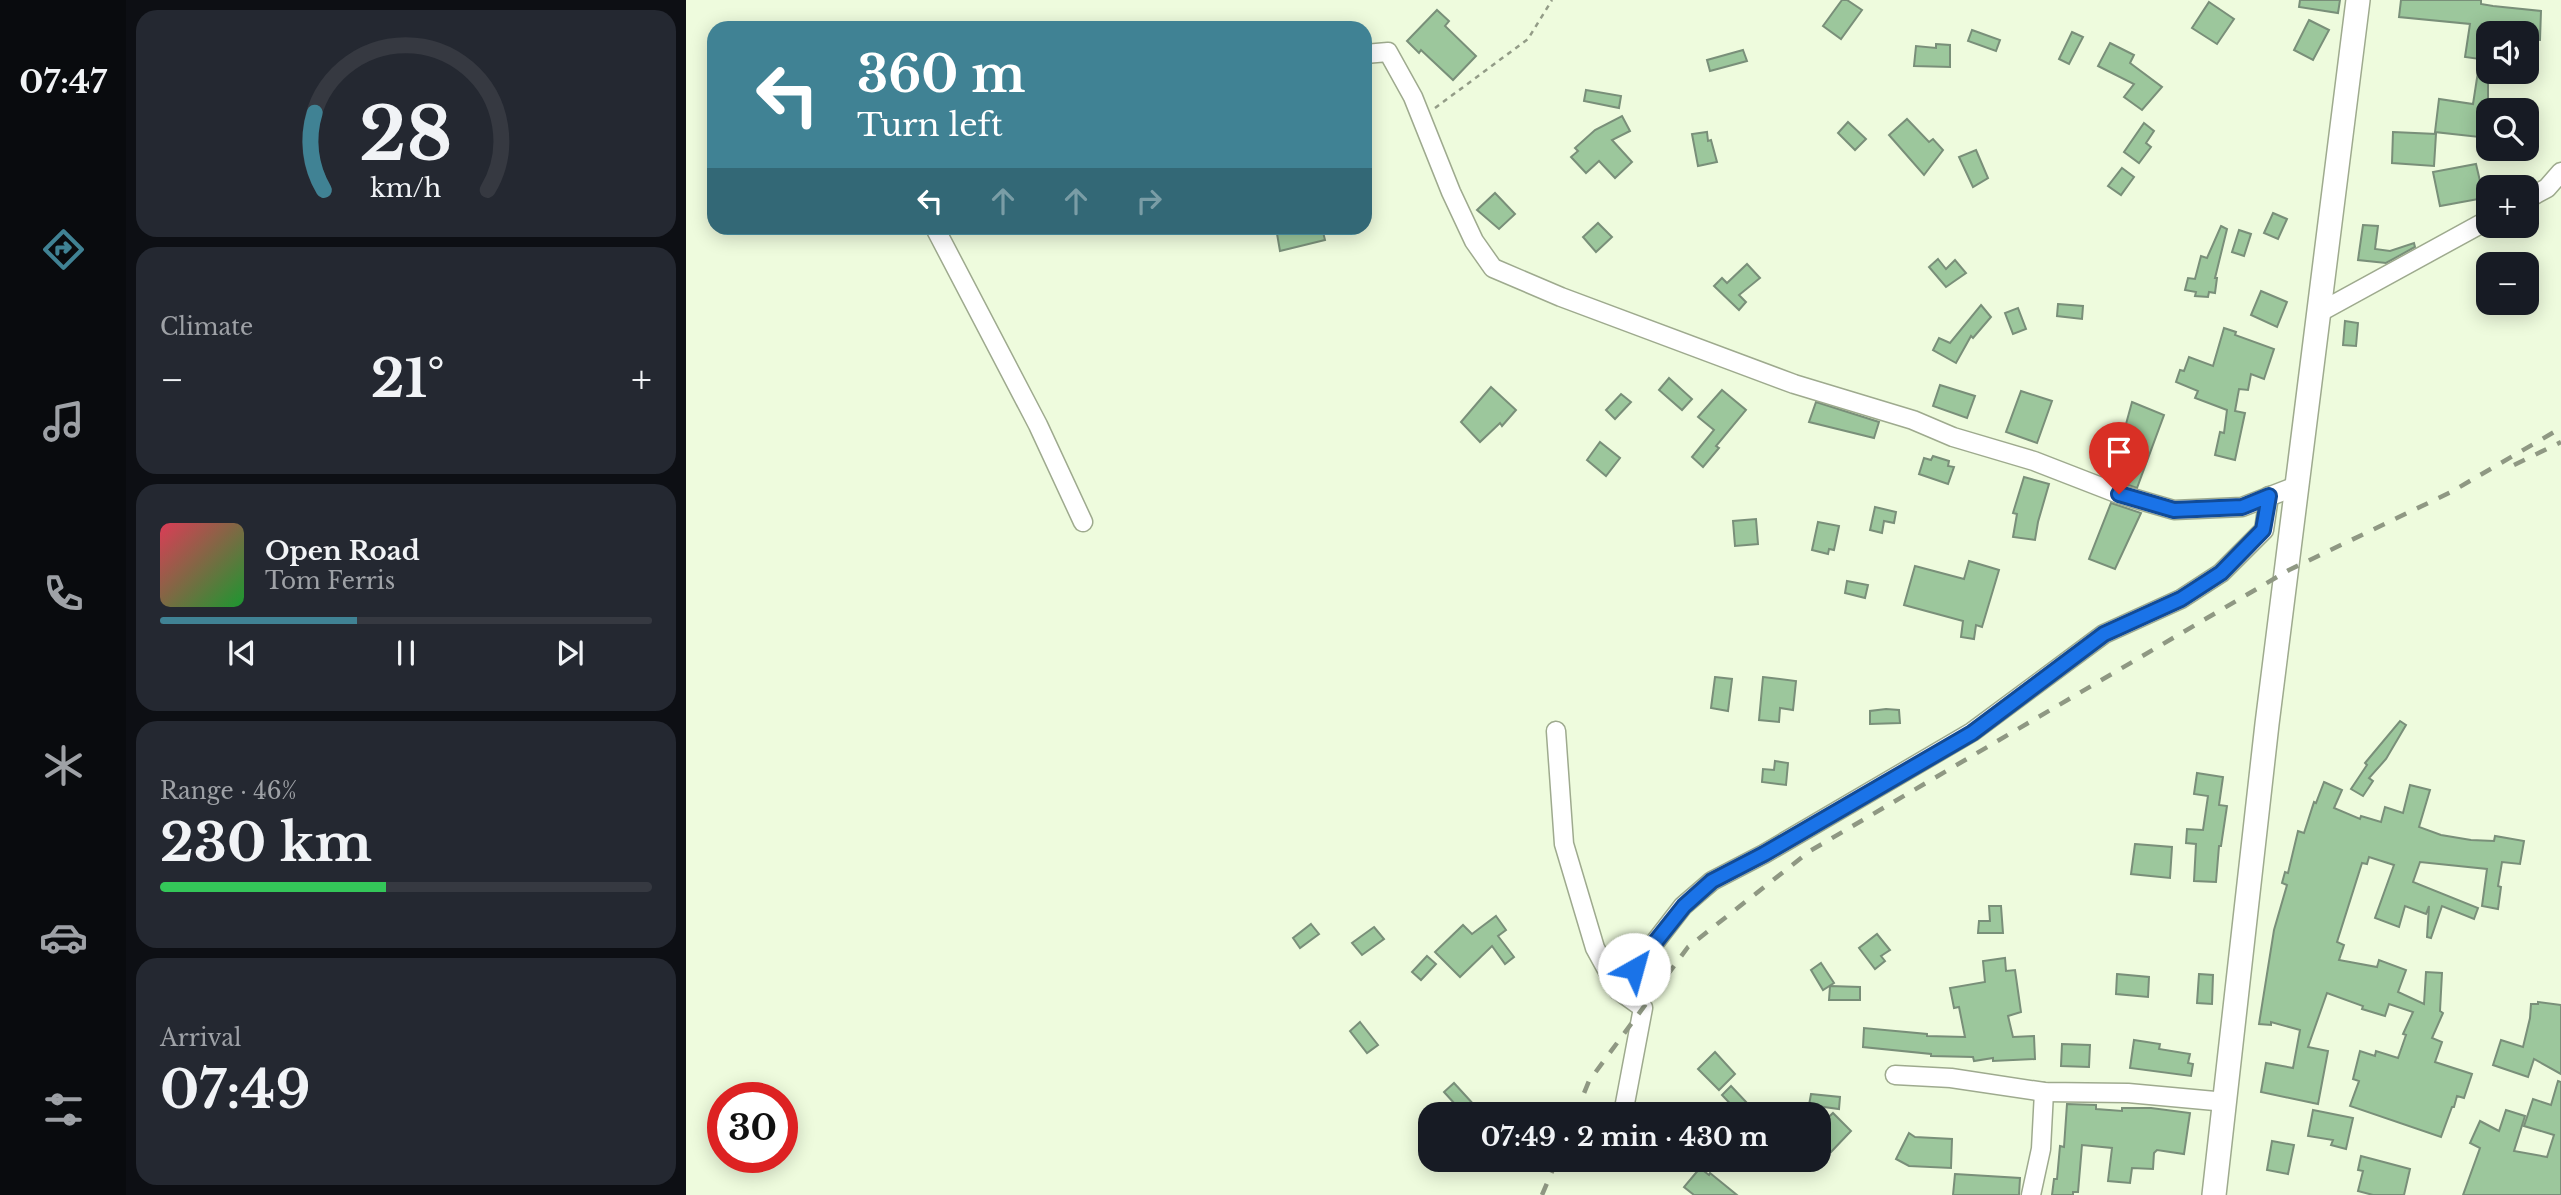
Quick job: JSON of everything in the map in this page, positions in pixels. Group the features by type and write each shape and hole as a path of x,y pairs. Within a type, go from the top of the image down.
{"street":[{"path":"2214,1195 2267,724 2358,0"},
{"path":"1372,53 1388,52 1413,97 1474,241 1493,268 1561,297 1794,384 1913,420 1954,437 2035,461 2119,494 2174,510 2242,507 2299,485"},
{"path":"2539,192 2547,188 2561,172"},
{"path":"2320,312 2476,227"},
{"path":"939,235 1038,425 1083,522"},
{"path":"1618,990 1684,906 1712,881 1764,854 1972,733 2104,634 2181,599 2221,573 2263,530 2269,496"},
{"path":"1556,730 1564,844 1595,948 1618,990 1643,1008 1625,1102"},
{"path":"1895,1075 1951,1078 2043,1092 2128,1093 2225,1102"},
{"path":"2031,1195 2041,1149 2043,1092"}],"path":[{"path":"1421,118 1528,39 1552,0"}],"building":[{"path":"1842,0 1847,0 1862,10 1841,39 1823,26"},
{"path":"2300,0 2340,0 2338,13 2299,7"},
{"path":"2401,0 2481,0 2481,4 2541,11 2540,40 2539,21 2476,21 2476,58 2465,57 2470,24 2399,17"},
{"path":"2209,2 2234,19 2217,44 2192,28"},
{"path":"1437,10 1449,21 1445,26 1476,56 1453,80 1421,50 1419,53 1407,41"},
{"path":"2309,20 2329,30 2313,60 2294,50"},
{"path":"1972,30 2000,40 1996,51 1968,41"},
{"path":"2072,32 2083,37 2069,64 2059,59"},
{"path":"2110,43 2134,55 2130,63 2162,87 2142,110 2124,97 2134,84 2098,66"},
{"path":"1936,44 1950,45 1950,67 1914,66 1916,46 1936,48"},
{"path":"1743,50 1747,61 1710,71 1707,60"},
{"path":"2476,84 2488,84 2488,98 2476,98 2476,137 2435,132 2439,99 2473,104"},
{"path":"1586,90 1621,96 1619,108 1584,101"},
{"path":"1622,116 1630,131 1612,140 1632,162 1615,178 1599,161 1586,173 1571,157 1578,151 1575,148 1595,130"},
{"path":"1907,119 1929,142 1933,139 1943,150 1924,175 1889,135"},
{"path":"1848,122 1866,139 1855,150 1838,133"},
{"path":"2144,123 2154,131 2146,143 2151,147 2139,163 2124,152"},
{"path":"1707,132 1717,162 1698,166 1692,134"},
{"path":"2393,132 2436,134 2434,166 2392,163"},
{"path":"1976,150 1988,178 1973,187 1959,157"},
{"path":"2476,164 2479,175 2476,175 2476,199 2440,206 2433,172"},
{"path":"2122,168 2134,177 2121,195 2108,186"},
{"path":"1495,193 1515,214 1499,229 1477,210"},
{"path":"2273,213 2287,219 2278,239 2264,233"},
{"path":"1598,223 1612,237 1596,252 1583,237"},
{"path":"2363,225 2378,226 2375,249 2390,251 2414,243 2415,247 2386,263 2358,260"},
{"path":"2221,226 2227,229 2215,278 2215,293 2209,292 2208,297 2195,296 2196,292 2185,290 2188,278 2195,279 2201,256 2207,258"},
{"path":"2239,230 2251,234 2244,256 2232,252"},
{"path":"1277,235 1324,235 1325,240 1280,251"},
{"path":"1938,259 1946,269 1955,260 1966,273 1946,287 1929,267"},
{"path":"1747,264 1760,278 1739,295 1746,302 1739,310 1714,286 1722,278 1727,283"},
{"path":"2261,291 2287,302 2277,327 2251,315"},
{"path":"2058,304 2083,306 2082,319 2057,316"},
{"path":"1981,305 1991,317 1973,338 1971,336 1956,363 1933,350 1939,338 1950,343"},
{"path":"2018,308 2026,329 2013,334 2005,313"},
{"path":"2345,321 2358,323 2356,346 2343,345"},
{"path":"2224,328 2236,332 2235,335 2274,349 2264,379 2251,374 2248,390 2239,389 2235,411 2245,413 2235,460 2215,455 2220,432 2224,433 2227,410 2195,398 2198,391 2176,382 2189,357 2213,366"},
{"path":"1669,378 1692,399 1682,410 1659,390"},
{"path":"1940,385 1975,396 1967,418 1933,406"},
{"path":"1491,387 1516,410 1502,426 1500,423 1480,442 1461,422"},
{"path":"1722,390 1746,410 1716,446 1719,448 1703,467 1692,457 1714,430 1698,417"},
{"path":"2021,391 2052,401 2037,443 2006,432"},
{"path":"1621,394 1631,402 1615,419 1606,410"},
{"path":"1816,402 1879,422 1874,438 1809,422"},
{"path":"2132,402 2164,415 2137,488 2111,479"},
{"path":"1600,442 1620,458 1606,476 1587,460"},
{"path":"1933,456 1949,461 1948,466 1954,467 1948,484 1919,474 1924,458 1931,460"},
{"path":"2024,477 2049,484 2035,540 2013,537 2017,514 2013,513"},
{"path":"2111,503 2141,513 2115,569 2089,559"},
{"path":"1875,507 1896,512 1894,523 1884,521 1882,533 1870,530"},
{"path":"1756,519 1758,544 1735,546 1733,521"},
{"path":"1818,522 1839,526 1834,550 1829,549 1828,554 1812,550"},
{"path":"1969,561 1999,570 1982,627 1976,625 1974,639 1961,637 1963,621 1904,605 1915,566 1964,579"},
{"path":"1847,581 1868,585 1865,598 1845,593"},
{"path":"1715,677 1732,679 1728,711 1711,708"},
{"path":"1763,677 1796,681 1793,710 1780,708 1779,722 1759,720"},
{"path":"1899,710 1900,723 1870,724 1870,711"},
{"path":"2400,721 2406,725 2386,759 2369,778 2373,781 2363,796 2351,789 2367,765 2365,763"},
{"path":"1775,761 1788,763 1786,785 1762,782 1763,769 1774,770"},
{"path":"2197,773 2223,777 2219,805 2227,806 2219,846 2216,882 2194,881 2196,844 2186,843 2187,829 2203,830 2208,796 2194,794"},
{"path":"2324,782 2342,790 2334,808 2360,819 2361,816 2381,822 2385,807 2403,813 2410,785 2430,790 2419,827 2441,835 2471,840 2494,841 2495,836 2524,841 2520,864 2502,862 2498,909 2482,906 2487,869 2420,862 2413,882 2478,908 2474,919 2442,906 2431,938 2427,937 2429,906 2426,914 2405,906 2399,927 2375,918 2394,865 2369,857 2367,864 2362,863 2337,942 2344,945 2339,960 2377,967 2379,960 2406,970 2398,992 2424,1004 2426,972 2442,973 2440,1011 2443,1013 2432,1038 2442,1042 2435,1062 2472,1074 2464,1098 2457,1096 2441,1137 2350,1106 2359,1081 2353,1079 2360,1051 2375,1056 2376,1051 2398,1058 2406,1035 2403,1034 2413,1012 2389,1004 2385,1016 2327,993 2308,1047 2328,1051 2318,1104 2261,1092 2266,1063 2293,1068 2300,1030 2271,1022 2271,1025 2259,1024 2274,930 2287,885 2282,883 2285,872 2288,873 2298,831 2304,833"},
{"path":"2135,844 2172,847 2170,878 2131,874"},
{"path":"1989,906 2001,906 2003,933 1978,933 1979,921 1990,921"},
{"path":"1496,916 1506,930 1498,936 1514,957 1505,964 1492,946 1460,977 1435,952 1463,925 1472,934"},
{"path":"1311,924 1319,934 1300,948 1293,938"},
{"path":"1374,927 1384,939 1362,955 1352,943"},
{"path":"1877,934 1890,950 1881,956 1885,961 1875,969 1859,948"},
{"path":"1427,956 1436,964 1421,980 1412,972"},
{"path":"2005,958 2006,971 2015,970 2021,1012 2008,1016 2013,1037 2034,1036 2035,1059 1993,1061 1993,1058 1974,1061 1973,1057 1931,1056 1863,1047 1864,1028 1927,1036 1965,1037 1959,1007 1954,1008 1950,988 1985,982 1983,961"},
{"path":"1821,963 1834,983 1823,990 1811,970"},
{"path":"2117,974 2149,977 2148,997 2116,994"},
{"path":"2199,974 2213,975 2212,1004 2197,1003"},
{"path":"1830,986 1860,987 1860,1000 1829,1000"},
{"path":"2538,1002 2561,1005 2561,1074 2534,1059 2528,1077 2493,1065 2501,1040 2523,1047 2531,1004"},
{"path":"1360,1022 1378,1045 1367,1053 1350,1031"},
{"path":"2134,1040 2160,1044 2159,1049 2190,1054 2188,1063 2193,1064 2191,1076 2130,1068"},
{"path":"2062,1044 2090,1045 2089,1067 2061,1066"},
{"path":"1715,1052 1735,1074 1719,1090 1698,1069"},
{"path":"2558,1081 2561,1082 2561,1195 2463,1195 2480,1148 2470,1143 2480,1121 2499,1131 2506,1110 2525,1116 2514,1151 2547,1157 2554,1135 2524,1126 2533,1099 2551,1105"},
{"path":"1454,1083 1471,1102 1453,1102 1444,1092"},
{"path":"1731,1086 1746,1102 1729,1102 1722,1095"},
{"path":"1811,1094 1840,1097 1839,1109 1831,1108 1831,1102 1810,1102"},
{"path":"2067,1104 2096,1105 2096,1109 2122,1111 2122,1108 2151,1108 2190,1113 2184,1154 2157,1150 2154,1153 2153,1169 2132,1168 2130,1183 2108,1181 2112,1148 2082,1145 2078,1192 2073,1192 2073,1195 2052,1195 2054,1179 2057,1179 2060,1146 2064,1147"},
{"path":"2313,1110 2353,1118 2346,1149 2331,1145 2333,1140 2308,1136"},
{"path":"1833,1113 1851,1131 1831,1152"},
{"path":"1909,1133 1915,1137 1952,1139 1951,1168 1909,1166 1896,1159"},
{"path":"2272,1141 2294,1145 2288,1174 2267,1170"},
{"path":"2361,1156 2410,1169 2404,1195 2373,1195 2358,1191 2363,1171 2358,1170"},
{"path":"1697,1172 1705,1172 1737,1195 1694,1195 1684,1187"},
{"path":"1955,1174 2020,1178 2019,1195 1953,1195"}],"railway":[{"path":"1580,1102 1589,1081 1688,947 1810,851 2289,570 2451,492 2561,428"},
{"path":"2514,465 2561,442"},
{"path":"1542,1195 1552,1172"}],"route":[{"path":"1634,969 1684,906 1712,881 1764,854 1972,733 2012,700 2104,634 2181,599 2221,573 2263,530 2269,496 2242,507 2174,510 2119,494"}]}
